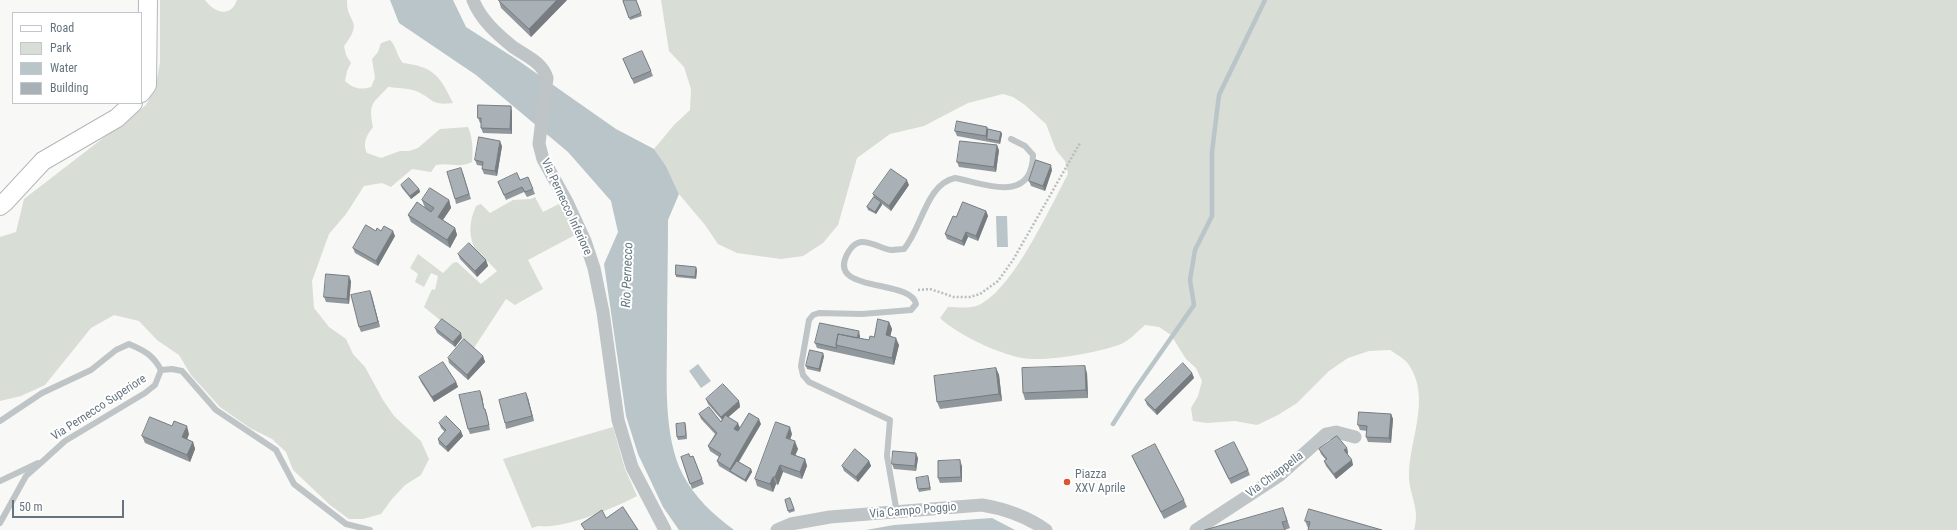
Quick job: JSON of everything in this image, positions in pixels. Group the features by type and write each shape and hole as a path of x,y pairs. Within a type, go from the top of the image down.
{"main road":[{"path":"142,91 146,85 148,0"},
{"path":"0,206 43,161 117,118 132,104"}],"street":[{"name":"Via Pernecco Inferiore","path":"473,0 477,10 490,26 513,47 540,65 545,71 547,78 539,144 543,159 567,202 585,241 594,268 603,312 618,420 632,467 665,530"},
{"name":"Via Chiappella","path":"1196,530 1280,475 1326,434 1336,432 1355,437"},
{"name":"Via Campo Poggio","path":"777,530 791,524 830,517 897,513 982,505 1002,508 1032,520 1046,530"}],"lane":[{"path":"897,513 886,456 890,420 809,382 803,375 801,366 810,320 813,315 819,313 862,314 911,310 916,304 915,299 908,293 858,281 850,276 845,268 846,256 853,245 862,242 892,250 904,249 911,240 933,194 942,182 949,179 955,178 1008,188 1017,186 1028,177 1033,165 1033,155 1025,146 1011,139"},
{"name":"Via Pernecco Superiore","path":"0,421 42,393 91,370 116,350 129,344 146,352 155,359 161,370"},
{"name":"Via Pernecco Superiore","path":"161,370 172,369 182,371 216,410 276,450 294,484 346,524 370,530"},
{"name":"Via Pernecco Superiore","path":"0,523 26,476 65,441 145,393 155,384 161,370"},
{"name":"Via Pernecco Superiore","path":"0,481 43,461"}],"path":[{"path":"908,293 915,290 930,289 954,297 970,297 980,294 998,281 1013,260 1080,143"}],"green space":[{"path":"160,0 205,0 213,8 226,12 234,6 237,0 347,0 347,8 354,26 350,37 344,46 346,55 351,63 347,71 345,81 351,86 357,88 371,87 375,78 372,59 378,52 381,43 390,40 403,63 422,67 435,74 444,86 453,103 440,103 432,101 416,91 388,87 373,104 371,113 373,127 365,142 367,153 381,158 400,151 409,151 418,148 440,129 468,127 472,144 472,162 463,165 436,165 431,172 412,169 391,187 382,183 364,186 346,214 329,234 312,281 314,308 329,327 346,339 353,354 365,367 383,400 394,416 421,441 429,459 421,475 405,485 381,514 363,519 349,519 330,505 293,470 286,452 272,439 250,428 220,407 191,375 179,355 157,340 139,321 114,315 91,328 45,385 21,396 0,401 0,237 16,232 24,199 146,105 156,85 160,62"},
{"path":"661,0 1957,0 1957,530 1414,530 1416,515 1410,488 1409,473 1418,418 1418,391 1415,378 1409,365 1390,350 1369,351 1348,358 1329,371 1297,403 1278,415 1257,425 1235,421 1207,423 1193,421 1191,408 1198,396 1202,381 1196,368 1186,359 1171,335 1159,327 1145,325 1124,343 1099,351 1057,358 1032,359 1012,356 990,348 957,331 940,318 948,307 968,307 979,305 992,296 1005,282 1030,246 1068,174 1065,161 1056,150 1046,124 1025,105 1013,97 1003,94 968,103 924,126 890,134 857,158 838,225 823,243 803,256 781,259 737,253 718,244 705,225 679,194 666,166 654,149 674,125 690,110 691,89 684,67 669,51"},
{"path":"535,197 543,212 561,203 575,235 528,260 543,289 515,305 506,299 474,348 424,307 432,289 435,290 438,276 431,273 424,287 415,282 418,274 410,268 418,254 443,273 453,263 457,262 481,284 497,271 474,247 472,242 470,226 476,206 481,204 490,213 513,200 531,199"},
{"path":"613,427 625,469 637,496 588,517 560,525 538,526 532,528 503,459"}],"water":[{"name":"Rio Pernecco","path":"390,0 453,0 466,27 516,59 616,129 654,149 666,166 679,194 668,220 667,390 669,426 672,443 683,475 693,491 712,512 734,530 679,530 663,507 638,454 626,416 604,264 618,232 611,201 568,152 476,75 399,23"},
{"path":"996,216 1007,216 1008,247 997,247"},
{"path":"698,364 711,381 701,388 689,371"},
{"path":"992,518 1015,530 866,530 894,525"}],"building":[{"path":"499,0 557,0 529,29"},
{"path":"636,0 641,13 629,18 623,1"},
{"path":"642,51 651,71 632,79 623,59"},
{"path":"478,105 511,106 510,129 481,128 481,118 478,118"},
{"path":"957,121 987,127 986,136 955,131"},
{"path":"988,129 1001,132 999,141 987,139"},
{"path":"479,137 500,141 495,171 482,169 483,162 475,160"},
{"path":"960,141 997,145 994,167 957,162"},
{"path":"1036,160 1051,165 1043,186 1029,181"},
{"path":"461,168 469,194 455,199 447,172"},
{"path":"891,169 907,180 889,206 873,194"},
{"path":"517,173 520,180 528,177 533,189 525,192 522,187 504,195 498,182"},
{"path":"409,178 419,189 410,196 401,185"},
{"path":"430,188 449,200 438,217 455,228 447,240 408,215 417,202 431,212 434,208 422,200"},
{"path":"874,197 881,202 875,212 867,207"},
{"path":"963,202 986,211 976,236 966,232 962,241 945,234 953,216 956,217"},
{"path":"366,225 376,231 377,228 381,231 384,226 393,231 376,261 353,248"},
{"path":"469,243 486,260 475,271 458,254"},
{"path":"676,265 696,267 695,277 676,275"},
{"path":"326,274 349,276 347,299 324,297"},
{"path":"370,291 378,322 359,327 351,295"},
{"path":"442,319 461,333 453,342 435,328"},
{"path":"878,319 889,322 886,335 896,338 892,358 836,345 838,334 869,340 870,336 874,337"},
{"path":"820,323 859,331 857,338 838,334 836,345 837,348 815,343"},
{"path":"464,339 483,356 467,375 448,358"},
{"path":"810,350 823,353 819,369 806,366"},
{"path":"443,362 456,382 432,397 419,377"},
{"path":"1183,363 1192,373 1155,410 1145,400"},
{"path":"1085,366 1086,390 1023,393 1022,368"},
{"path":"996,368 999,394 937,402 934,376"},
{"path":"723,384 739,401 721,417 706,399"},
{"path":"480,391 489,425 468,429 459,395"},
{"path":"526,393 532,416 505,423 499,400"},
{"path":"709,407 721,422 725,415 738,423 734,429 738,431 749,413 759,419 730,469 717,461 721,454 708,446 717,433 699,414"},
{"path":"1359,412 1391,414 1389,438 1366,437 1367,426 1358,425"},
{"path":"446,416 461,431 446,447 438,439 446,430 439,423"},
{"path":"150,417 172,426 174,421 187,426 182,437 193,442 187,455 142,436"},
{"path":"776,422 790,427 786,438 795,441 791,454 805,459 800,472 780,465 770,484 755,479"},
{"path":"685,423 686,436 677,437 676,424"},
{"path":"1337,436 1347,448 1344,450 1352,460 1334,474 1324,461 1327,459 1319,449"},
{"path":"1234,442 1248,470 1229,479 1215,451"},
{"path":"1155,444 1184,500 1161,512 1132,456"},
{"path":"855,449 869,461 856,477 842,466"},
{"path":"893,451 916,453 915,466 892,464"},
{"path":"689,454 690,457 693,456 702,479 690,484 681,457"},
{"path":"960,460 961,477 938,478 938,461"},
{"path":"737,461 751,469 745,480 730,471"},
{"path":"928,476 930,488 918,489 916,478"},
{"path":"790,498 794,509 788,511 785,500"},
{"path":"623,507 638,530 585,530 581,524 602,510 606,518"},
{"path":"1283,508 1287,521 1282,522 1285,530 1205,530"},
{"path":"1309,509 1382,530 1308,530 1310,522 1305,521"}],"waterway":[{"path":"1113,424 1136,388 1194,305 1190,280 1195,250 1212,216 1212,152 1219,95 1265,0"}],"place":[{"name":"Piazza XXV Aprile","path":"1067,482"}]}
